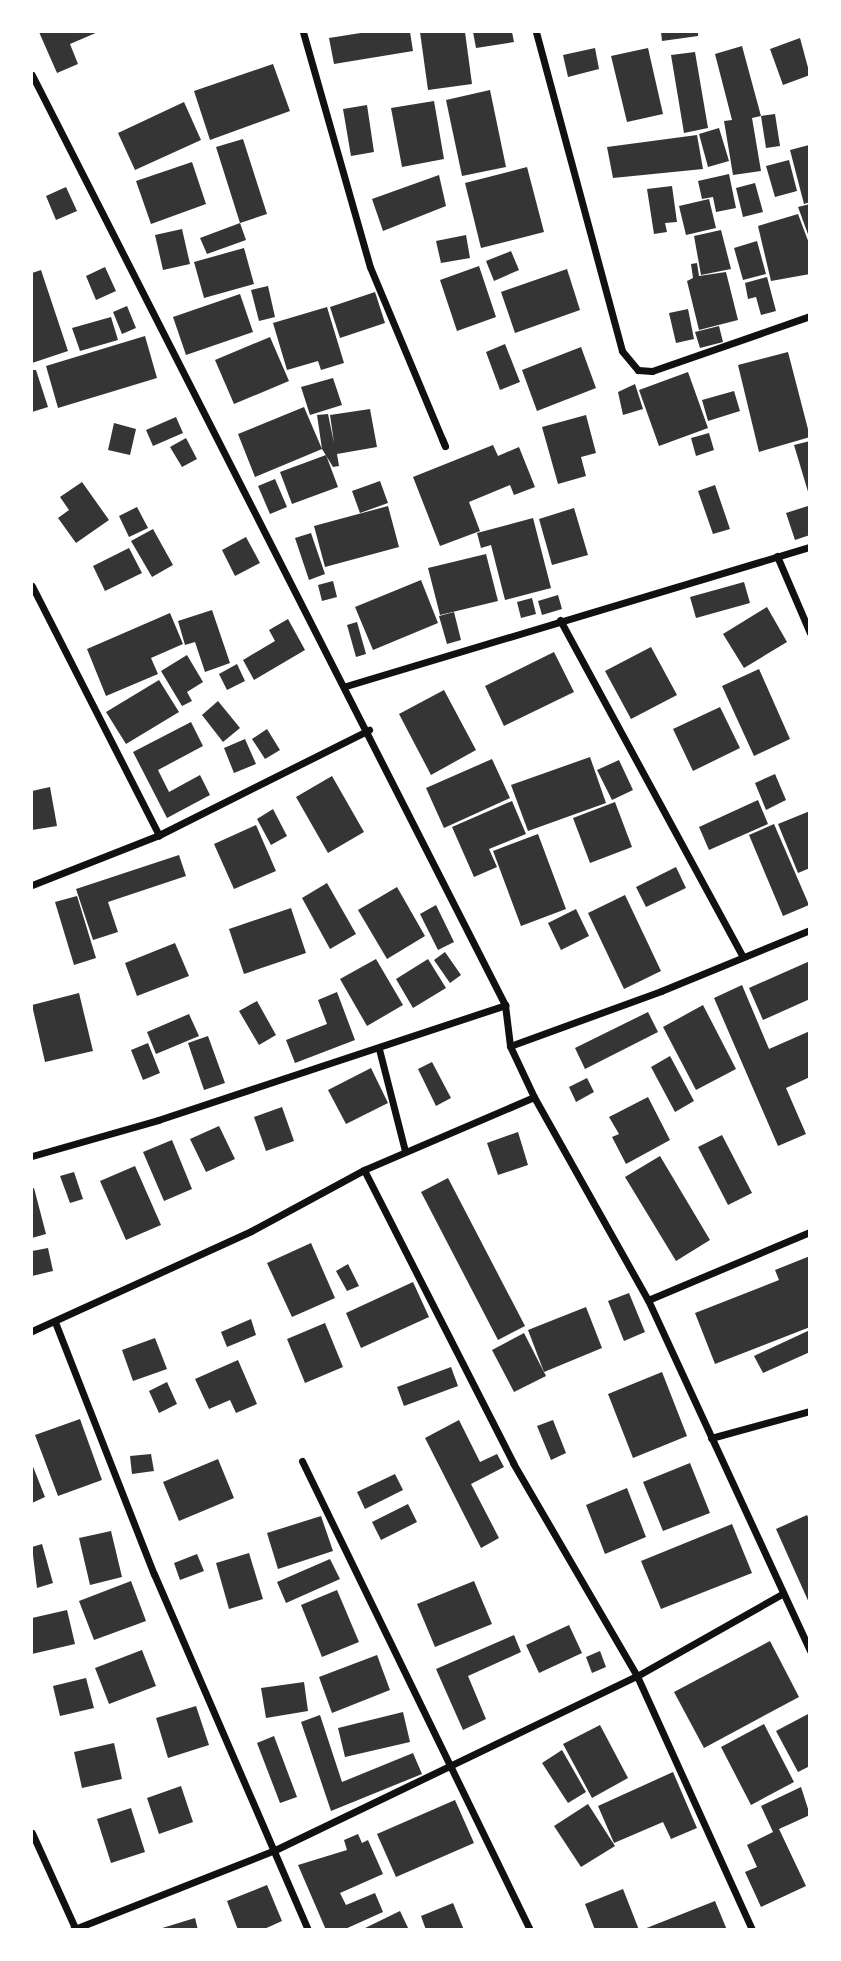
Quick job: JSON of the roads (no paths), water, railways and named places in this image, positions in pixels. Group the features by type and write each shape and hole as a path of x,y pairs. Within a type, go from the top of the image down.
{"street":[{"path":"303,32 370,267 445,446 442,439"},
{"path":"536,32 622,351 638,370 652,371 810,316"},
{"path":"32,75 369,730 505,1005 510,1046 534,1097 648,1300 810,1651"},
{"path":"346,686 810,547"},
{"path":"777,556 810,633"},
{"path":"32,586 159,835"},
{"path":"560,620 743,957"},
{"path":"32,885 159,835 369,730"},
{"path":"510,1046 810,930"},
{"path":"32,1156 379,1049 505,1005"},
{"path":"379,1049 405,1151"},
{"path":"32,1331 251,1231 364,1170 534,1097"},
{"path":"364,1170 513,1463 638,1676 752,1930"},
{"path":"648,1300 810,1232"},
{"path":"55,1322 154,1574 308,1930"},
{"path":"711,1438 810,1411"},
{"path":"302,1461 530,1930"},
{"path":"32,1833 75,1929 275,1850 638,1676 782,1594"}]}
